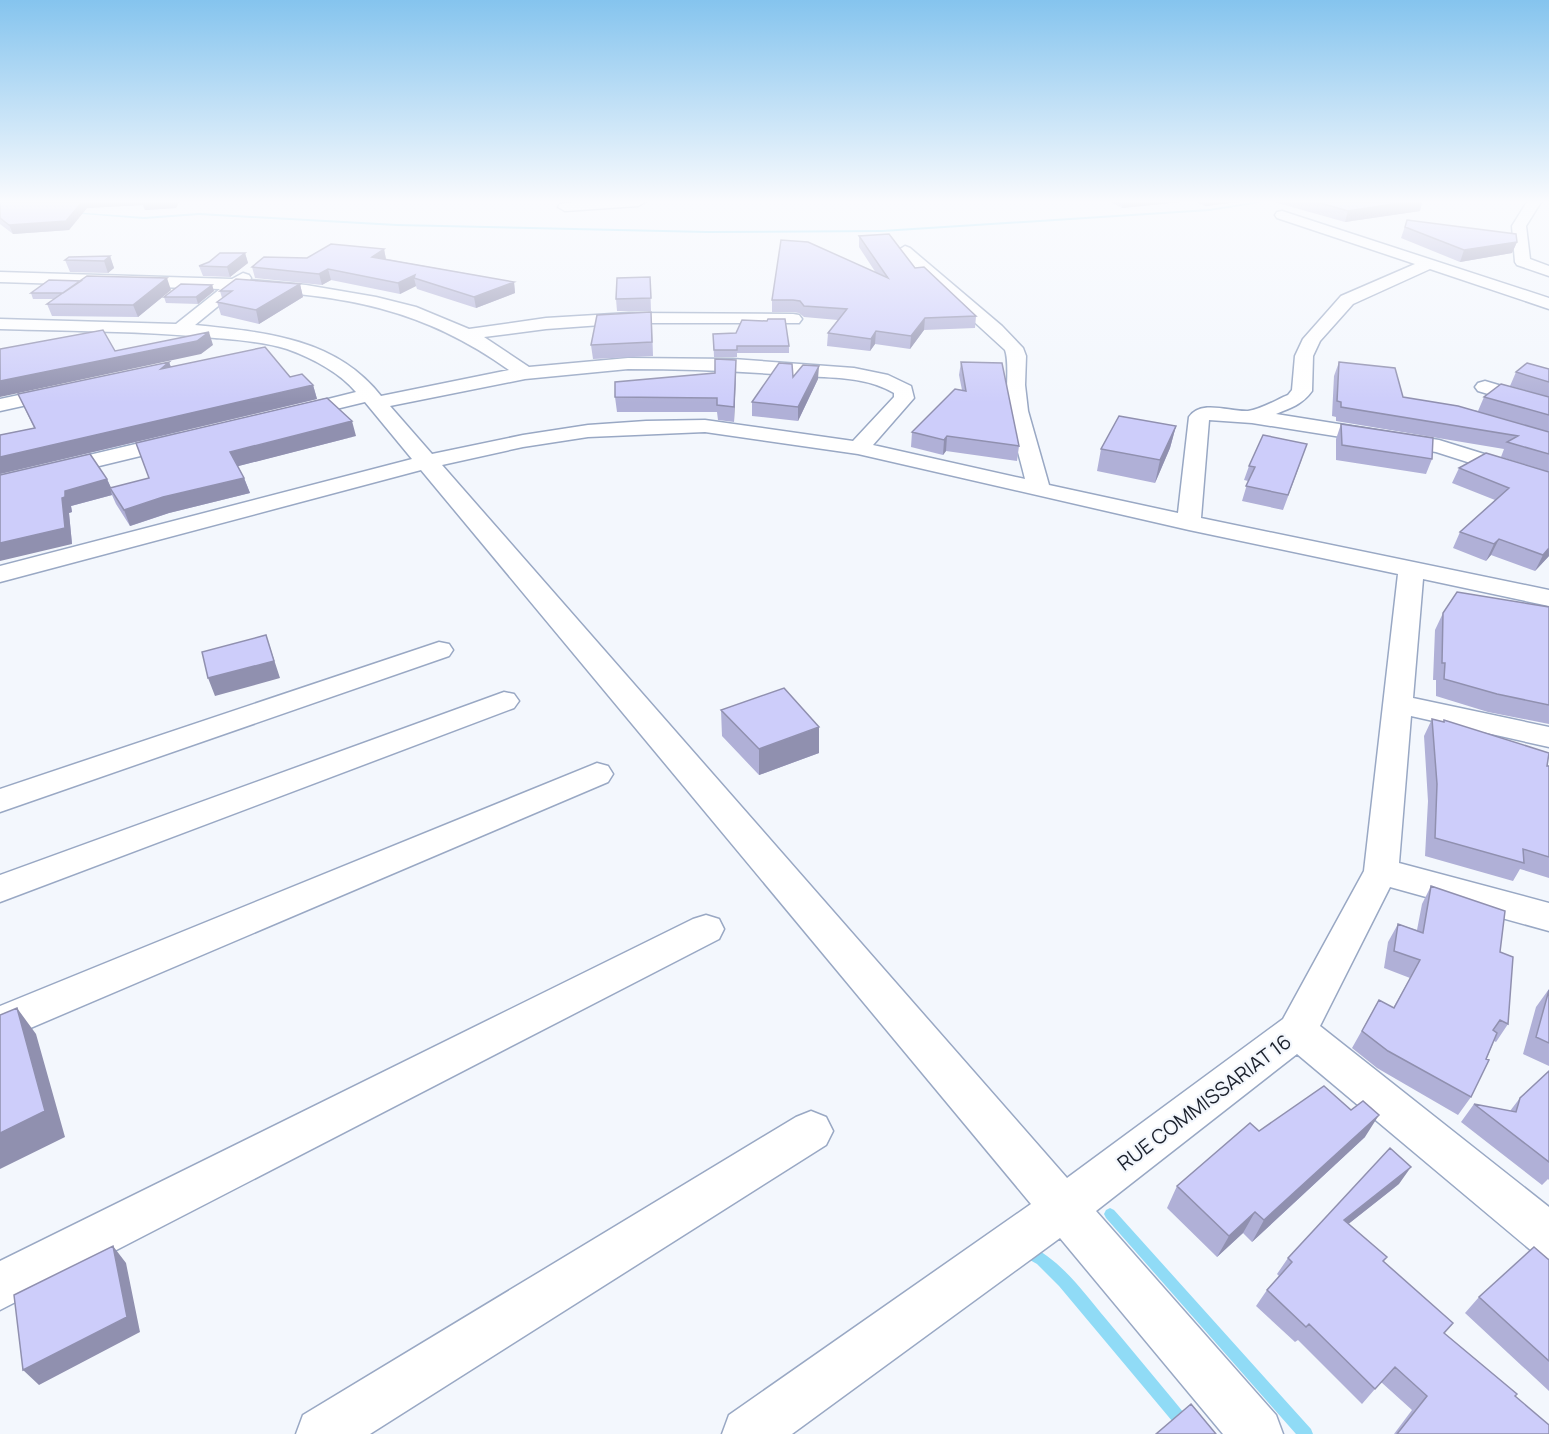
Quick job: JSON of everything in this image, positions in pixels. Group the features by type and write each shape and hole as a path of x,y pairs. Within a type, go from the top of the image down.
{"street":[{"path":"180,329 254,269"},
{"path":"926,269 1014,348 1017,356 1015,385 1018,411 1039,488"},
{"path":"1252,417 1295,399 1302,391 1304,356 1312,339 1347,300 1418,269"},
{"path":"1444,269 1549,304"},
{"path":"1460,274 1486,269"},
{"path":"0,277 236,284 301,290 371,301 443,323 493,349 525,373"},
{"path":"465,335 529,324 590,320 733,316 793,319"},
{"path":"0,324 180,329 240,335 290,344 317,355 353,376 1257,1434"},
{"path":"50,342 118,328"},
{"path":"238,356 290,344"},
{"path":"280,416 525,373 620,364 736,364 844,373 884,381 904,390 904,398 858,448"},
{"path":"1485,387 1549,406"},
{"path":"0,405 74,389"},
{"path":"1189,523 1199,417 1204,414 1252,417 1439,446 1549,481"},
{"path":"0,574 428,462 523,441 646,427 705,426 858,448 1189,523 1549,598"},
{"path":"0,483 202,434"},
{"name":"RUE COMMISSARIAT 16","path":"748,1434 1064,1208 1297,1031 1381,871 1411,570"},
{"path":"0,801 439,650"},
{"path":"0,889 504,701"},
{"path":"1398,704 1549,737"},
{"path":"0,1024 597,774"},
{"path":"1381,871 1549,917"},
{"path":"0,1286 706,929"},
{"path":"1297,1031 1549,1236"},
{"path":"322,1434 811,1131"}],"building":[{"path":"270,269 440,269 514,282 474,297 414,278 415,275 398,283 328,269 319,274"},
{"path":"777,269 868,269 888,278 882,269 926,269 976,316 925,318 911,336 876,331 871,339 828,333 847,309 804,306 800,301 793,300 772,300"},
{"path":"87,276 167,278 133,305 47,304"},
{"path":"650,277 651,298 616,299 617,278"},
{"path":"236,279 300,284 256,310 217,302 232,291 220,291"},
{"path":"49,280 81,281 63,293 31,293"},
{"path":"181,284 212,285 196,297 164,297"},
{"path":"651,312 652,342 591,345 597,315"},
{"path":"768,319 785,319 789,346 737,346 737,350 714,350 713,334 736,333 742,320 767,321"},
{"path":"103,330 115,351 209,332 197,341 0,381 0,349"},
{"path":"265,347 290,377 302,374 313,385 0,457 0,435 35,428 18,394 169,362 161,369"},
{"path":"715,359 736,360 734,407 717,405 717,398 615,397 615,382 715,373"},
{"path":"961,362 1002,363 1019,446 947,436 944,440 912,432 955,389 966,391"},
{"path":"1339,362 1395,368 1403,397 1458,406 1549,432 1549,454 1507,442 1518,436 1341,407 1341,402 1337,401"},
{"path":"779,363 792,364 793,377 803,365 819,366 798,407 752,402"},
{"path":"1527,363 1549,369 1549,382 1516,372"},
{"path":"1501,384 1549,397 1549,415 1484,397"},
{"path":"327,398 352,421 230,452 244,478 163,497 124,510 110,488 149,478 136,443"},
{"path":"1119,416 1176,426 1160,460 1101,449"},
{"path":"1341,424 1433,438 1432,459 1342,445"},
{"path":"1263,435 1307,444 1288,495 1246,486 1255,467 1249,466"},
{"path":"1486,453 1549,472 1549,548 1543,555 1499,539 1494,544 1460,532 1509,488 1459,468"},
{"path":"90,454 107,479 65,491 65,497 62,498 65,528 0,543 0,475"},
{"path":"1457,592 1549,607 1549,705 1497,694 1444,679 1443,613"},
{"path":"266,635 274,661 208,678 202,652"},
{"path":"784,688 819,727 759,749 721,710"},
{"path":"1432,719 1444,722 1444,720 1549,753 1547,766 1549,766 1549,857 1523,849 1524,863 1435,838 1437,784"},
{"path":"1431,886 1505,911 1500,952 1513,957 1508,1024 1500,1020 1493,1030 1497,1033 1486,1059 1489,1060 1471,1097 1388,1051 1362,1031 1379,1000 1394,1008 1420,960 1394,951 1398,924 1423,933"},
{"path":"1549,990 1549,1043 1536,1037"},
{"path":"17,1008 45,1111 0,1133 0,1015"},
{"path":"1549,1071 1549,1162 1474,1104 1516,1112 1520,1098"},
{"path":"1324,1086 1351,1110 1363,1101 1379,1115 1264,1220 1255,1212 1229,1236 1177,1186 1250,1123 1259,1131"},
{"path":"1390,1148 1411,1167 1344,1220 1387,1257 1383,1261 1453,1323 1444,1333 1517,1394 1515,1396 1549,1425 1549,1434 1397,1434 1427,1396 1395,1367 1375,1389 1309,1324 1306,1327 1267,1290 1292,1262 1288,1258"},
{"path":"113,1246 127,1317 23,1370 14,1295"},
{"path":"1534,1247 1549,1260 1549,1361 1479,1297"},
{"path":"1191,1404 1216,1434 1156,1434"}],"waterway":[{"path":"1110,1214 1306,1434"},
{"path":"1026,1250 1041,1259 1064,1281 1192,1434"}]}
